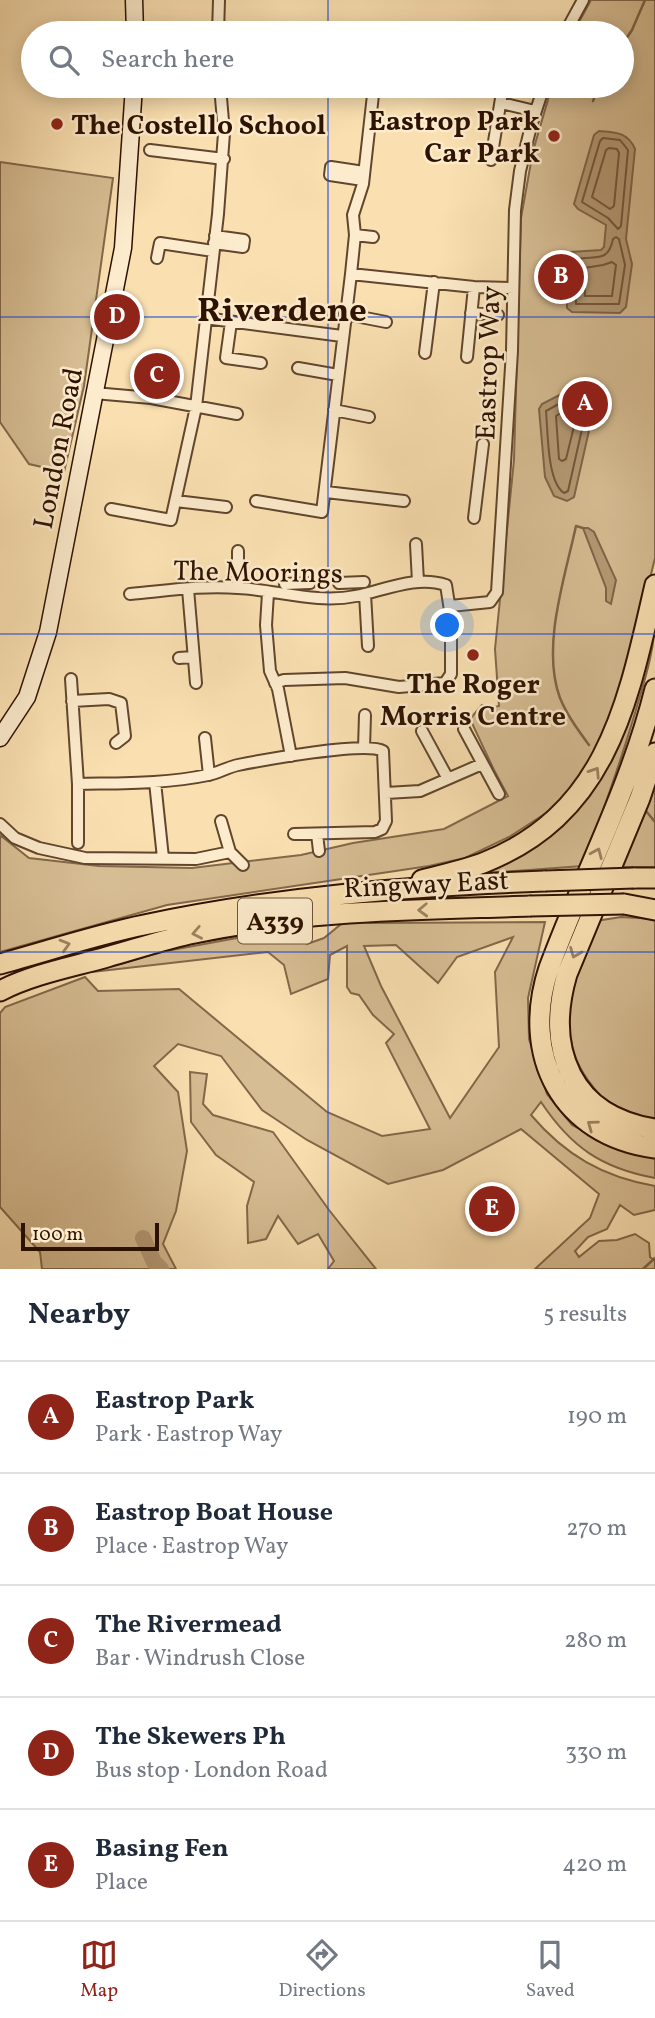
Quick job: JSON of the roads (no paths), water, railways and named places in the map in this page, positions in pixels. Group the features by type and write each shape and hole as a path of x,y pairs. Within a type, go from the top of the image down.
{"highway":[{"path":"394,888 493,859 537,833 572,803 610,744 655,586"},
{"path":"655,689 623,791 549,968 543,985 538,1020 546,1065 556,1086 575,1111 595,1128 614,1138 655,1148"},
{"path":"655,753 640,798 567,974 558,1018 562,1054 571,1075 586,1095 624,1122 655,1129"},
{"name":"Ringway East","path":"0,964 103,934 254,906 394,888 425,889 545,881 655,878"},
{"path":"624,904 655,910"},
{"name":"Ringway East","path":"0,991 142,947 234,926 355,913 655,904"}],"street":[{"path":"134,0 135,21"},
{"path":"218,21 219,0"},
{"path":"572,21 583,0"},
{"name":"London Road","path":"2,732 26,697 48,632 123,248 133,98"},
{"path":"111,509 171,520 196,407 224,159 221,98"},
{"path":"256,501 322,512 351,274 355,234 353,215 363,176 373,98"},
{"path":"491,160 502,98"},
{"name":"Eastrop Way","path":"450,606 490,602 497,592 512,351 516,196 540,98"},
{"path":"501,103 536,110"},
{"path":"150,150 224,159"},
{"path":"355,234 373,237"},
{"path":"157,258 160,243 214,244"},
{"path":"351,274 474,287 513,288"},
{"path":"425,353 433,282"},
{"path":"467,357 474,287"},
{"path":"471,313 498,315"},
{"path":"345,314 386,322"},
{"path":"205,318 342,336"},
{"path":"231,322 226,358 261,363"},
{"path":"298,368 338,375"},
{"path":"94,393 151,398 237,414"},
{"path":"334,410 369,417"},
{"path":"474,518 483,449 506,455"},
{"path":"326,492 404,501"},
{"path":"176,500 226,508"},
{"path":"275,683 284,680 345,678 399,687 445,683 451,674 450,606 446,585 435,581 418,582 416,544"},
{"path":"238,551 238,588"},
{"name":"The Moorings","path":"130,594 238,588 325,599 418,582"},
{"path":"345,583 361,591 368,646"},
{"path":"285,584 304,584 299,597"},
{"path":"188,589 196,683"},
{"path":"268,593 266,625 270,671 281,702 291,756"},
{"path":"178,657 193,657"},
{"path":"71,679 78,784 78,843"},
{"path":"72,701 109,699 121,703 125,736 116,743"},
{"path":"364,748 365,715"},
{"path":"464,729 499,794"},
{"path":"422,731 447,777"},
{"path":"205,738 209,775"},
{"path":"78,784 155,782 209,775 235,765 291,756 364,748 379,748 383,751 386,821 382,829 374,832 294,834"},
{"path":"386,793 420,791 482,764"},
{"path":"155,782 163,858"},
{"path":"221,821 230,852 243,865"},
{"path":"0,824 15,838 62,855 107,859 196,859 230,852"},
{"path":"317,834 319,851"}],"water":[{"path":"599,131 625,136 635,149 626,239 632,264 626,307 620,313 572,312 567,308 567,254 601,250 604,247 606,225 574,204 594,135"},
{"path":"575,387 580,388 595,404 574,497 567,501 554,496 545,477 539,409 542,404"},
{"path":"583,528 594,532 616,580 611,604 606,601 606,588"}],"waterway":[{"path":"634,25 645,0"},
{"path":"583,528 576,526 566,567 557,612 553,657 560,698 589,745"},
{"path":"646,811 655,822"},
{"path":"143,1238 154,1262 161,1269"},
{"path":"643,1269 655,1258"}],"place":[{"name":"The Costello School","path":"57,124"},
{"name":"Eastrop Park Car Park","path":"554,136"},
{"name":"Eastrop Boat House","path":"561,277"},
{"name":"The Skewers Ph","path":"117,317"},
{"name":"The Rivermead","path":"157,376"},
{"name":"Eastrop Park","path":"585,404"},
{"name":"The Roger Morris Centre","path":"473,655"},
{"name":"Basing Fen","path":"492,1209"}],"district":[{"name":"Riverdene","path":"282,309"}]}
